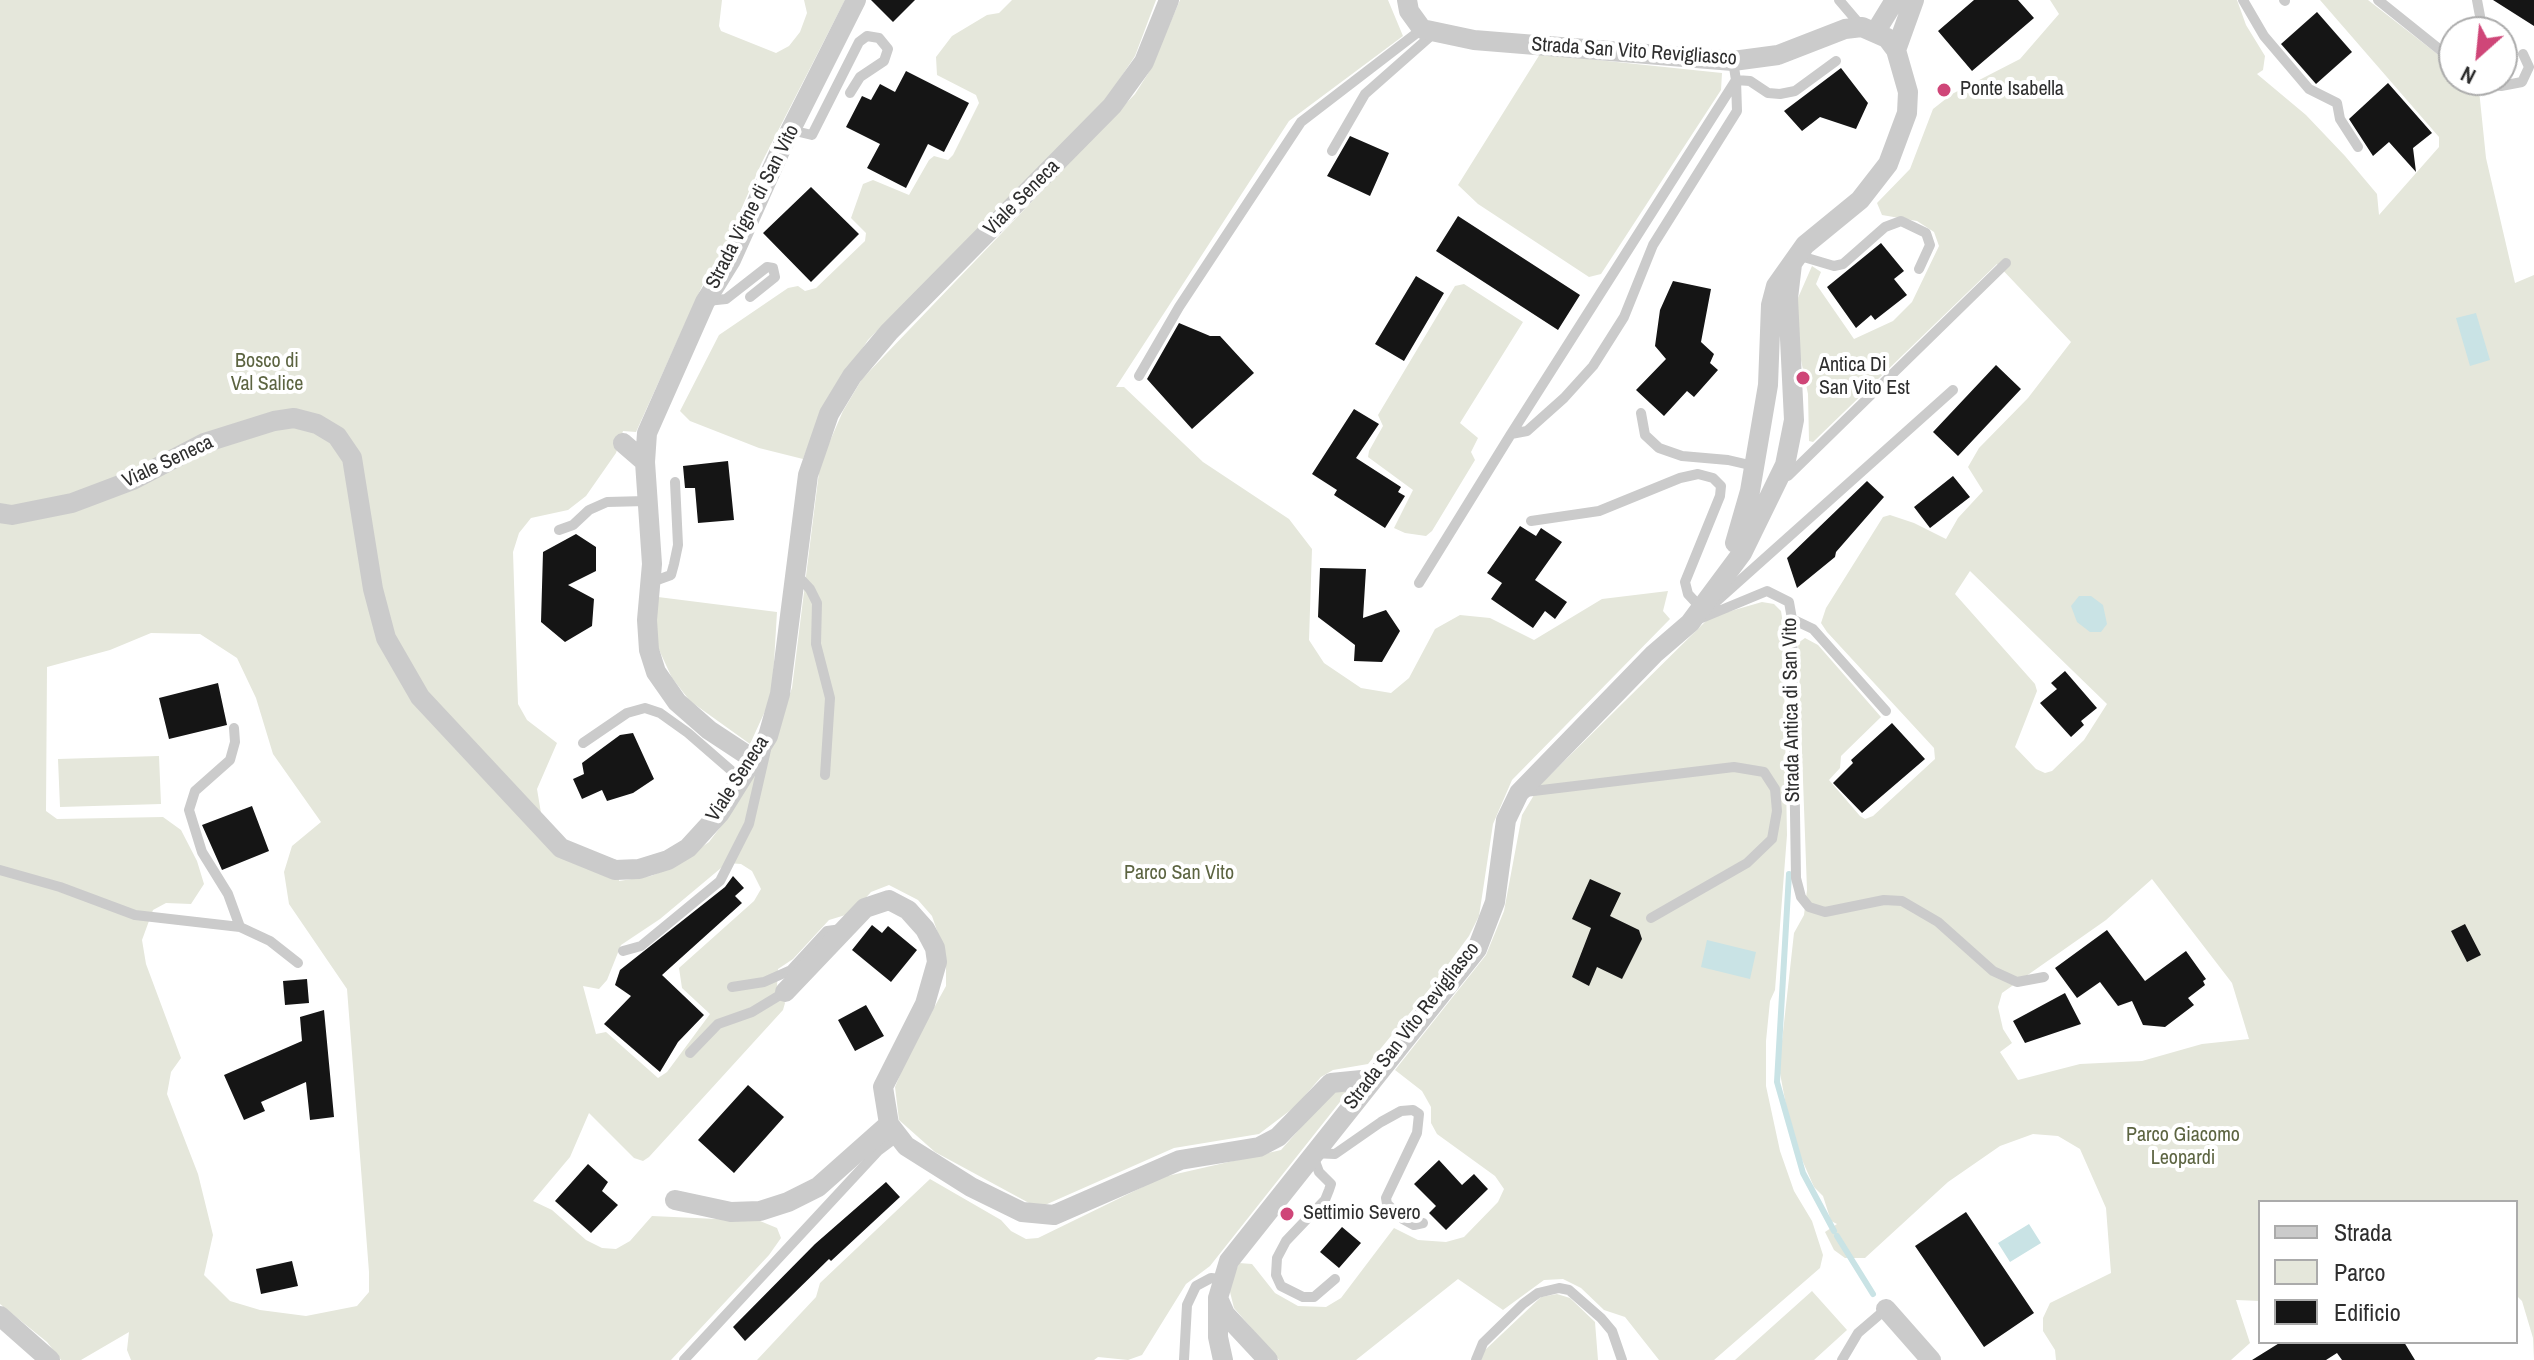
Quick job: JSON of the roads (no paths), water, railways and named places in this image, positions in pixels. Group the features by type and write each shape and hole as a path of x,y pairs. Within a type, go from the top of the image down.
{"street":[{"name":"Strada Vigne di San Vito","path":"753,759 709,730 677,702 656,672 649,650 652,564 646,501 647,433 705,302 731,260 856,0"},
{"name":"Viale Seneca","path":"0,513 12,515 72,503 133,480 204,443 274,421 294,418 317,424 337,436 352,458 373,589 386,638 420,697 561,848 615,870 639,869 668,860 688,848 702,834 768,736 780,694 808,475 829,414 852,376 889,332 1112,106 1144,62 1169,0"},
{"path":"1407,0 1409,11 1427,31"},
{"path":"1895,0 1869,29 1896,50 1914,0"},
{"name":"Strada San Vito Revigliasco","path":"1427,31 1734,70 1845,29 1869,29"},
{"name":"Strada San Vito Revigliasco","path":"1722,577 1741,529 1754,466 1768,385 1771,305 1776,286 1795,259 1860,200 1888,164 1907,113 1908,92 1896,50"},
{"name":"Strada San Vito Revigliasco","path":"1220,1288 1229,1261 1249,1233 1477,949 1495,902 1506,820 1519,793 1611,696 1696,616 1742,553 1785,465 1794,420 1788,298 1795,259"},
{"path":"623,443 645,462"},
{"path":"785,992 865,908 876,901 889,900 908,910 925,929 935,948 935,978 883,1087 893,1130 906,1146 971,1187 1022,1212 1054,1215 1180,1160 1259,1147 1278,1137 1331,1083 1372,1079"},
{"path":"675,1200 731,1212 760,1211 818,1187 893,1130"},
{"path":"1220,1288 1218,1337 1223,1360"},
{"path":"1220,1288 1225,1314 1268,1360"},
{"path":"1886,1309 1931,1360"},
{"path":"0,1316 50,1360"}],"lane":[{"path":"1839,0 1869,29"},
{"path":"2243,0 2246,11 2264,36 2309,89 2337,103 2340,119 2358,147"},
{"path":"2384,1 2438,48"},
{"path":"1332,151 1365,94 1427,31"},
{"path":"1139,376 1179,307 1301,122 1427,31"},
{"path":"791,130 812,135 818,129 825,106 859,42 867,36 879,38 888,49 884,61 860,77 850,93"},
{"path":"2518,83 2522,82 2529,67 2523,54"},
{"path":"1734,70 1768,93 1780,94 1795,91 1836,61"},
{"path":"1511,434 1527,431 1564,398 1593,366 1609,342 1624,317 1653,245 1737,111 1734,70"},
{"path":"1419,583 1734,70"},
{"path":"1795,259 1834,266 1843,264 1885,227 1901,221 1926,233 1930,245 1919,269"},
{"path":"1771,495 1796,466 2006,263"},
{"path":"705,302 726,299 767,267 773,268 775,277 750,297"},
{"path":"1531,521 1599,511 1680,478 1698,474 1713,478 1721,486 1720,496 1685,582 1696,616 1725,596 1953,390"},
{"path":"1641,413 1645,435 1659,448 1682,456 1754,466"},
{"path":"649,583 671,575 674,564 678,545 675,482"},
{"path":"559,530 573,525 589,510 607,502 646,501"},
{"path":"794,572 810,589 817,603 816,644 830,698 825,775"},
{"name":"Strada Antica di San Vito","path":"1696,616 1767,591 1789,602 1792,619 1796,878 1801,897 1809,907 1825,912 1884,900 1902,901 1938,922 1993,971 2017,982 2044,977"},
{"path":"1792,619 1813,629 1886,711"},
{"path":"583,743 627,713 645,708 660,713 688,733 741,779"},
{"path":"234,728 235,742 230,760 195,791 189,810 202,852 228,894 240,927"},
{"path":"623,951 641,946 720,881 749,824 768,736"},
{"path":"1519,793 1734,767 1764,772 1775,789 1777,811 1772,839 1747,863 1651,918"},
{"path":"0,870 60,887 135,915 240,927 270,941 298,963"},
{"path":"732,987 764,982 791,970 827,931 844,929"},
{"path":"690,1053 718,1024 752,1012 785,992"},
{"path":"1335,1279 1314,1297 1303,1297 1281,1286 1276,1275 1275,1267 1286,1241 1325,1200 1331,1184 1319,1172 1312,1153 1335,1154 1381,1122 1401,1111 1413,1110 1419,1114 1417,1133 1386,1198 1387,1204 1403,1219 1414,1225 1423,1223"},
{"path":"684,1360 878,1151 893,1130"},
{"path":"1184,1360 1187,1305 1196,1286 1211,1278 1220,1288"},
{"path":"1476,1360 1483,1343 1523,1304 1538,1293 1559,1288 1569,1290 1601,1318 1612,1331 1622,1360"},
{"path":"1842,1360 1858,1333 1886,1309"}],"water":[{"path":"2476,313 2490,360 2470,366 2456,318"},
{"path":"2079,596 2091,596 2103,605 2107,624 2101,632 2090,632 2077,622 2071,606"},
{"path":"1707,940 1756,952 1750,979 1701,967"},
{"path":"2029,1224 2041,1243 2010,1262 1998,1243"}],"waterway":[{"path":"1789,874 1777,1082 1803,1173 1834,1231"},
{"path":"1837,1236 1873,1294"}],"place":[{"name":"Ponte Isabella","path":"1944,90"},
{"name":"Antica Di San Vito Est","path":"1803,378"},
{"name":"Settimio Severo","path":"1287,1214"}],"park label":[{"name":"Bosco di Val Salice","path":"267,374"},
{"name":"Parco San Vito","path":"1179,874"},
{"name":"Parco Giacomo Leopardi","path":"2183,1148"}]}
